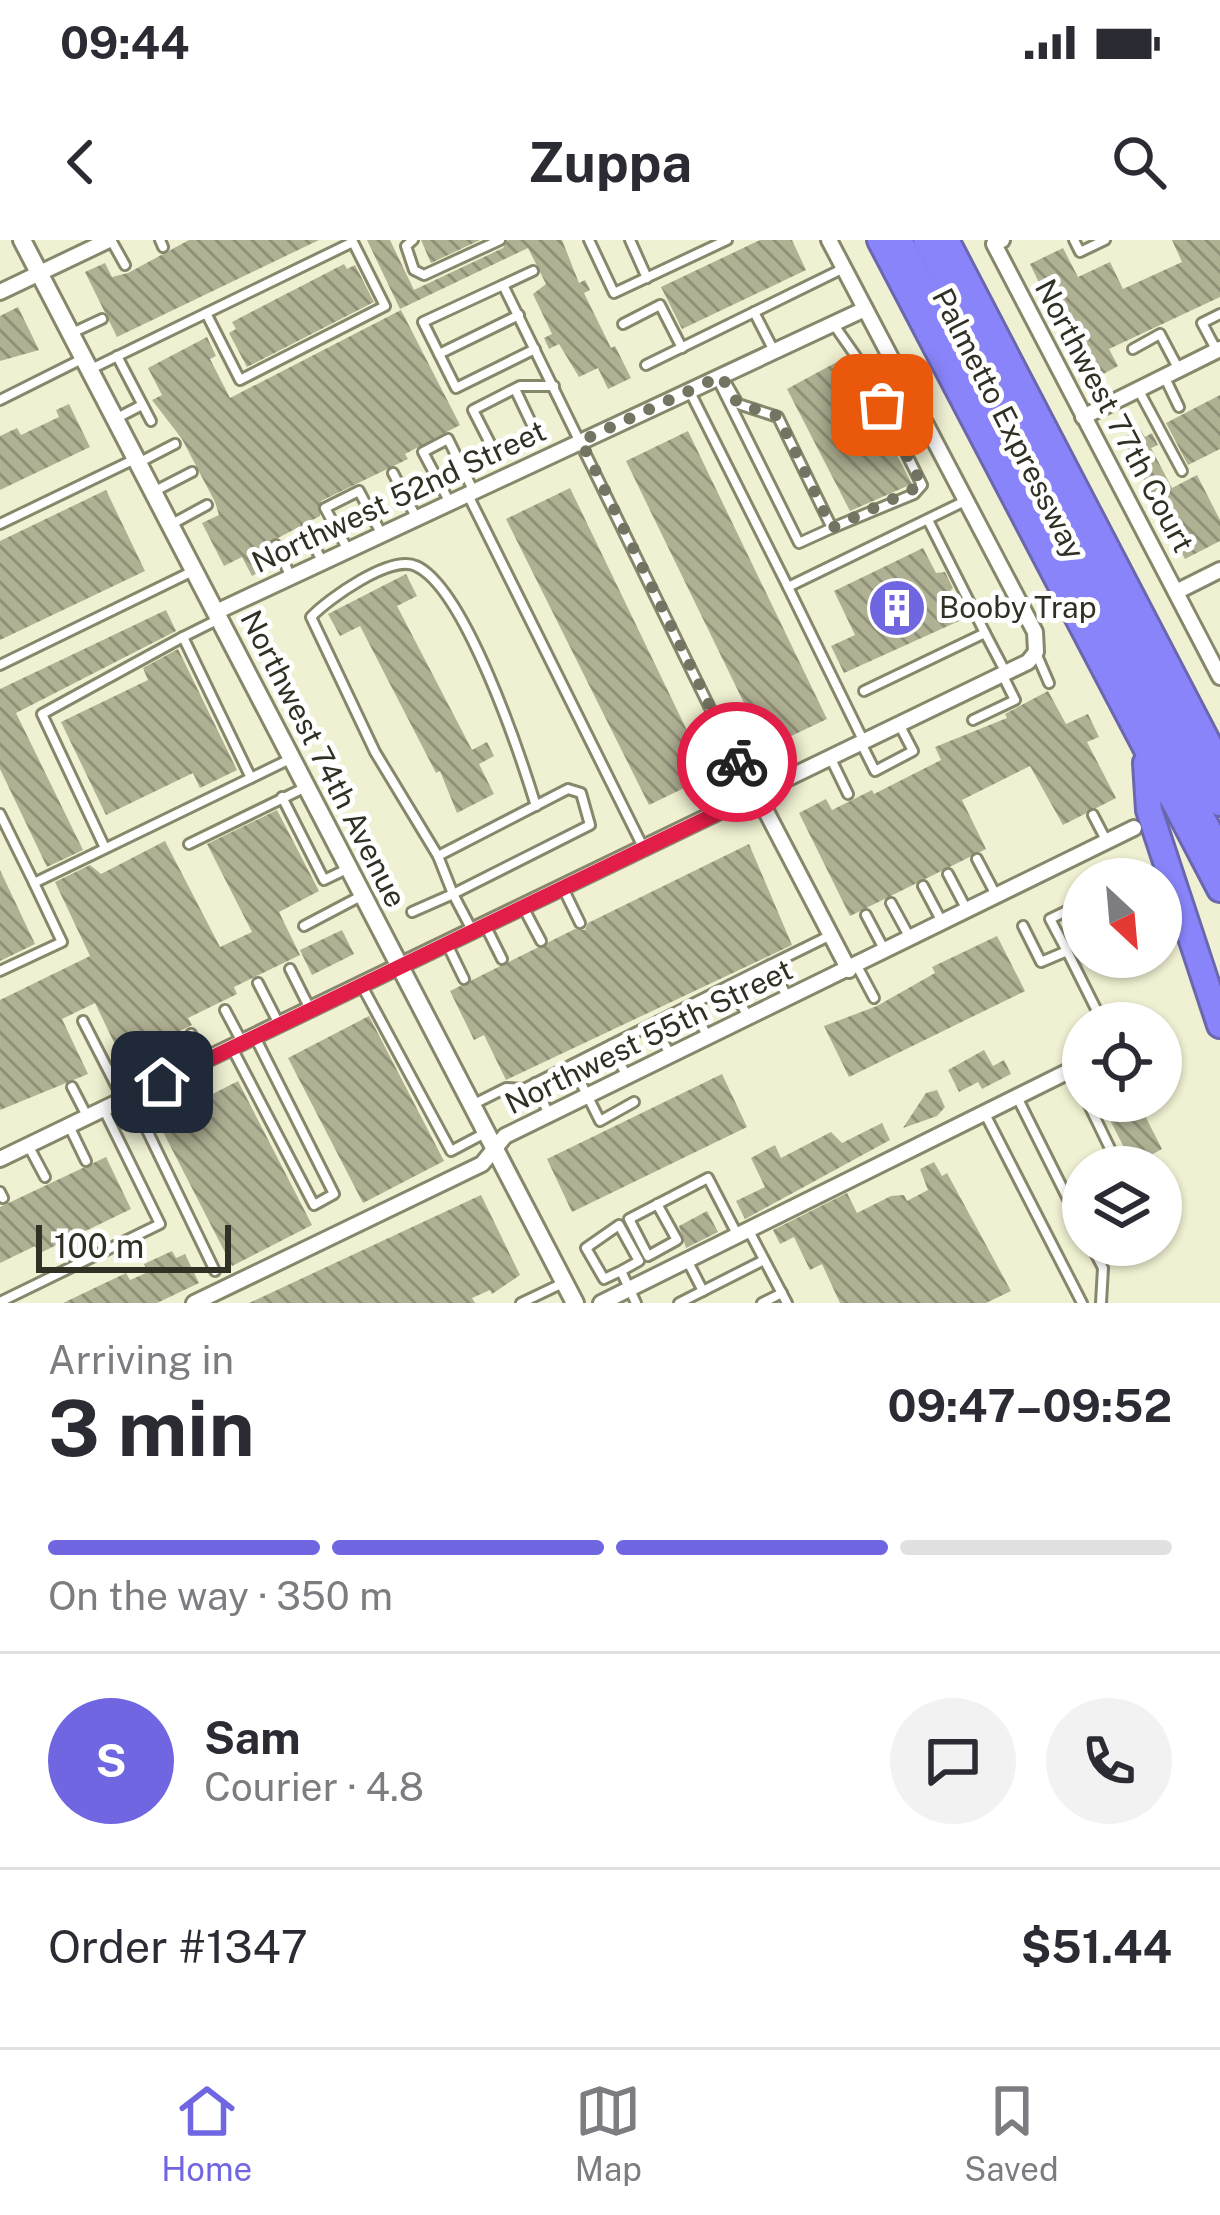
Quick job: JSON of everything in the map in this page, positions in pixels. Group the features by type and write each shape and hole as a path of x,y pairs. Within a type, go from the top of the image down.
{"highway":[{"name":"Palmetto Expressway","path":"880,240 1145,754 1220,889"},
{"path":"899,240 1220,852"},
{"path":"926,240 1220,803"},
{"name":"Palmetto Expressway","path":"946,240 1220,766"},
{"path":"1145,754 1149,810 1220,1025"}],"street":[{"name":"Northwest 74th Avenue","path":"22,240 575,1303"},
{"path":"0,292 110,240"},
{"path":"2,1152 28,1146 362,986 1004,674 1036,652 1035,632 829,240"},
{"name":"Northwest 77th Court","path":"998,242 1220,677"},
{"name":"Northwest 52nd Street","path":"218,615 865,309"},
{"path":"1083,416 1217,355"},
{"path":"1176,592 1220,570"},
{"path":"755,795 830,935 853,968"},
{"name":"Northwest 55th Street","path":"194,1303 482,1164 505,1136 1135,828"},
{"path":"601,1303 633,1296 687,1260 1062,1074"}],"lane":[{"path":"110,240 125,265"},
{"path":"406,242 414,270 424,275 500,240"},
{"path":"590,240 614,293 727,240"},
{"path":"631,240 647,278"},
{"path":"1074,240 1080,252 1105,240"},
{"path":"0,400 117,356 206,313 353,242 385,306 240,380 206,313"},
{"path":"646,365 843,268"},
{"path":"533,271 423,322 456,388 536,349"},
{"path":"503,285 755,795"},
{"path":"622,324 661,305 682,348"},
{"path":"754,312 774,351"},
{"path":"1217,355 1202,322 1220,314"},
{"path":"439,354 519,315"},
{"path":"71,334 102,319"},
{"path":"719,377 799,543 832,528 922,485 862,364 833,323"},
{"path":"1133,349 1160,334 1180,407"},
{"path":"117,356 151,422"},
{"path":"719,377 738,404 778,416 832,528"},
{"path":"495,453 473,410 515,389 554,386"},
{"path":"515,389 536,434"},
{"path":"1139,389 1182,470"},
{"path":"690,390 874,771 913,751 900,724"},
{"path":"116,419 142,405"},
{"path":"450,502 423,452 448,439 644,849"},
{"path":"0,524 175,444"},
{"path":"154,492 192,472"},
{"path":"393,473 416,518"},
{"path":"348,550 325,508 359,491 382,534"},
{"path":"788,587 966,501"},
{"path":"171,525 207,505"},
{"path":"928,520 1015,700 973,720"},
{"path":"306,530 323,562"},
{"path":"276,545 291,577"},
{"path":"502,959 452,894 438,856 376,752 310,617 350,586 399,564 415,565 429,576 485,666 536,806"},
{"path":"0,665 195,570"},
{"path":"105,848 42,714 218,615"},
{"path":"864,692 985,633"},
{"path":"183,637 251,778"},
{"path":"1036,652 1049,683"},
{"path":"34,883 291,758"},
{"path":"830,758 848,794"},
{"path":"189,844 306,787"},
{"path":"412,912 590,825 581,793 568,789 438,856"},
{"path":"282,797 324,880 349,869"},
{"path":"0,814 62,942 0,971"},
{"path":"1093,815 1107,842"},
{"path":"977,859 997,897"},
{"path":"948,874 968,911"},
{"path":"923,886 943,924"},
{"path":"563,888 580,923"},
{"path":"304,926 363,896"},
{"path":"891,903 910,940"},
{"path":"524,907 541,941"},
{"path":"1062,914 1050,920 1062,942"},
{"path":"866,915 886,952"},
{"path":"1023,926 1041,962 1062,953"},
{"path":"472,1105 506,1088 535,1083 830,935"},
{"path":"447,944 464,979"},
{"path":"770,965 789,999"},
{"path":"853,968 874,998"},
{"path":"290,969 311,1010"},
{"path":"258,983 279,1025"},
{"path":"731,985 748,1019"},
{"path":"362,986 451,1150 486,1132"},
{"path":"692,1005 709,1038"},
{"path":"225,1010 334,1194 314,1205 243,1043"},
{"path":"83,1021 215,1271"},
{"path":"653,1024 671,1056"},
{"path":"190,1034 204,1061"},
{"path":"611,1045 627,1077"},
{"path":"146,1053 162,1082"},
{"path":"572,1065 600,1121 634,1102"},
{"path":"535,1083 549,1114"},
{"path":"72,1087 88,1118"},
{"path":"1017,1097 1062,1187"},
{"path":"0,1302 160,1224 104,1110"},
{"path":"984,1113 1082,1303"},
{"path":"69,1126 86,1161"},
{"path":"28,1146 45,1178"},
{"path":"657,1204 677,1240 648,1256 628,1219 657,1204 708,1178 784,1298 763,1303"},
{"path":"619,1226 638,1262 621,1271 604,1279 586,1248 619,1226"},
{"path":"687,1260 703,1291"},
{"path":"679,1303 764,1260"},
{"path":"1101,1266 1101,1303"},
{"path":"621,1271 633,1296"},
{"path":"521,1303 565,1282"}],"building":[{"path":"189,240 319,240 117,337 85,272 105,263 112,277 128,273"},
{"path":"367,240 390,240 414,290 503,248 508,240 562,240 579,283 585,280 590,290 584,293 611,348 615,346 631,378 608,389 598,368 579,377 559,344 549,349 544,338 552,334 533,294 546,284 528,248 400,309"},
{"path":"421,240 480,240 431,263"},
{"path":"760,240 792,240 806,270 682,329 661,287"},
{"path":"1172,240 1220,240 1220,297 1109,349 1118,366 1087,383 1030,264 1063,248 1078,277 1110,262 1123,289 1182,262"},
{"path":"344,264 347,269 355,265 374,302 247,367 229,333 236,329 232,322"},
{"path":"18,307 39,350 0,361 0,316"},
{"path":"401,310 460,425 405,454 408,459 321,501 320,516 253,551 263,570 252,576 242,557 224,566 202,523 219,515 215,502 182,439 152,400 162,395 148,368 207,337 216,356 210,359 230,398"},
{"path":"846,357 912,484 850,511 787,389"},
{"path":"1220,395 1220,449 1188,465 1166,423"},
{"path":"69,404 90,447 0,490 0,436 17,428 21,435 59,417 56,410"},
{"path":"1140,429 1145,437 1152,433 1158,445 1151,448 1172,488 1197,475 1220,520 1220,541 1185,559 1122,438"},
{"path":"688,431 827,719 766,748 626,461"},
{"path":"570,488 709,776 649,805 506,519"},
{"path":"106,490 145,571 0,640 0,541"},
{"name":"Booby Trap","path":"923,548 936,573 945,572 953,588 946,595 959,621 844,673 831,646 855,635 834,591"},
{"path":"406,574 417,596 397,606 472,750 487,742 494,756 479,764 494,794 457,813 440,771 436,773 360,626 340,636 328,614"},
{"path":"166,610 176,631 16,713 83,850 47,867 0,769 0,689"},
{"path":"178,649 237,770 200,788 193,773 106,815 61,722 148,680 143,668"},
{"path":"1048,691 1066,724 1088,714 1099,737 1087,742 1116,798 1063,825 1030,766 962,800 986,849 850,916 799,813 826,799 832,810 872,790 874,794 941,760 935,747 1007,718 1005,714"},
{"path":"277,810 319,891 279,912 300,955 234,987 237,994 188,1018 192,1025 122,1059 95,1003 62,1019 88,1074 0,1110 0,1000 90,956 55,882 90,865 101,874 165,841 220,947 252,932 207,844"},
{"path":"749,844 792,945 506,1080 484,1035 474,1040 450,991 575,929 585,930 588,923"},
{"path":"0,870 35,944 0,961"},
{"path":"342,930 354,954 312,975 300,950"},
{"path":"997,936 1025,991 849,1077 824,1026 877,1006 935,973 932,967"},
{"path":"369,1016 444,1161 363,1203 288,1058"},
{"path":"984,1050 993,1066 1004,1060 1011,1074 982,1089 978,1082 959,1092 948,1070"},
{"path":"722,1074 747,1127 572,1212 547,1159"},
{"path":"238,1081 312,1225 232,1266 158,1122"},
{"path":"937,1090 945,1107 937,1116 903,1128 926,1093"},
{"path":"1111,1122 1148,1122 1160,1146 1123,1146"},
{"path":"882,1123 890,1140 745,1219 736,1201 765,1187 751,1158 775,1145 781,1158 831,1132 842,1143"},
{"path":"106,1157 131,1209 38,1254 35,1246 0,1263 0,1207"},
{"path":"934,1162 942,1176 947,1173 1011,1291 986,1303 840,1303 822,1264 810,1270 794,1237 780,1244 773,1230 847,1193 857,1213 891,1196 904,1195 907,1201 928,1190 920,1169"},
{"path":"481,1195 520,1275 492,1294 490,1290 472,1298 475,1303 249,1303"},
{"path":"707,1211 718,1232 686,1248 679,1226"},
{"path":"172,1251 176,1258 185,1254 199,1283 157,1303 63,1303 126,1273 130,1280 148,1272 144,1264"}],"way so far":[{"path":"737,762 581,441 721,376 738,404 778,416 832,528 914,494 922,485 882,405"}],"place":[{"name":"Booby Trap","path":"897,608"}],"route":[{"path":"162,1082 753,796 737,762"}]}
